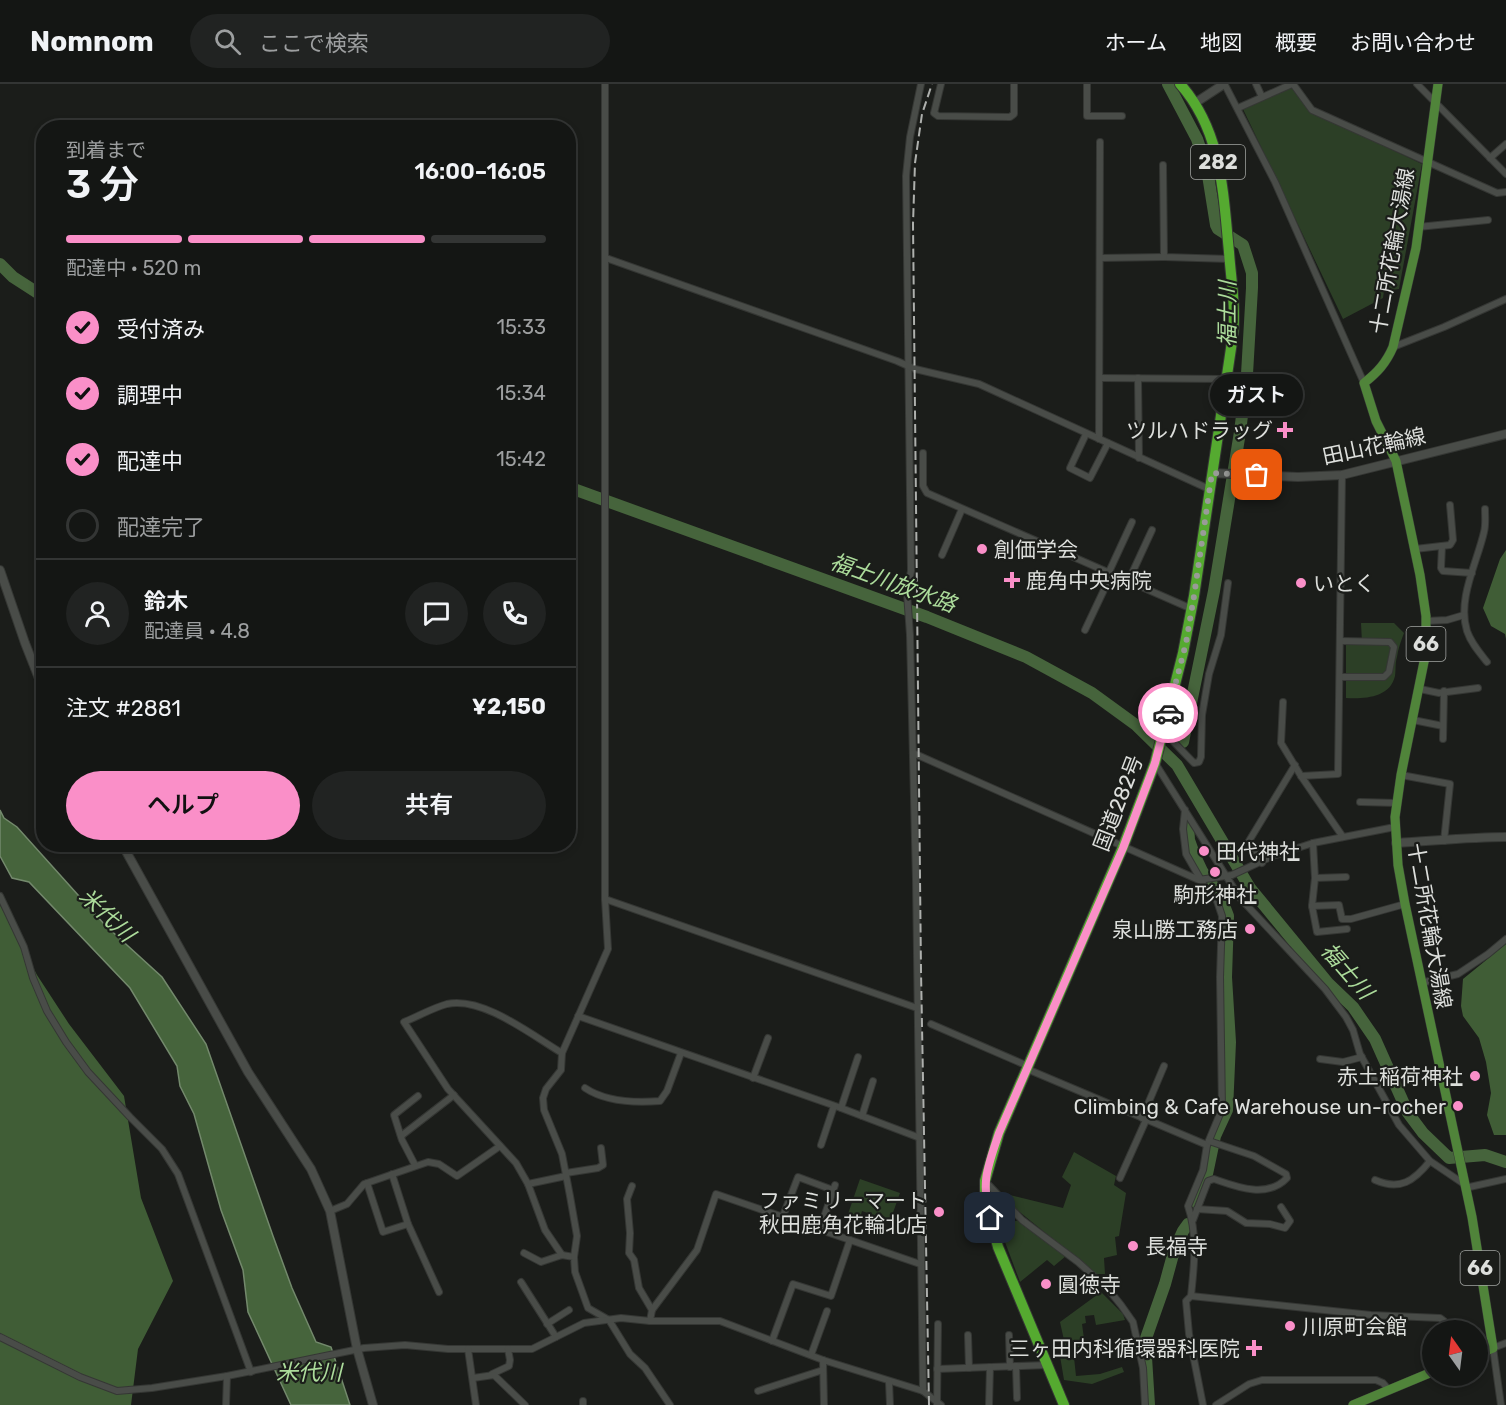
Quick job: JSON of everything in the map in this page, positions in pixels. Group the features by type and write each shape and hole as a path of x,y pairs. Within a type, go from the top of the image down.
{"highway":[{"name":"国道282号","path":"1064,1405 998,1247 985,1199 985,1181 999,1133 1123,848 1155,763 1181,663 1192,609 1234,321 1222,179 1214,144 1204,118 1180,84"}],"main road":[{"name":"十二所花輪大湯線","path":"1438,84 1416,248 1393,347 1387,362 1380,371 1364,383 1376,421 1396,461 1415,549 1426,621 1426,652 1397,803 1396,843 1405,904 1421,983 1472,1217 1492,1348"},
{"path":"1488,1350 1492,1348"},
{"path":"1353,1405 1422,1376"}],"street":[{"path":"605,84 605,899 608,949 562,1053 561,1070 546,1089 543,1098 544,1110 566,1174 578,1236 574,1257 575,1272 588,1308 609,1320 630,1354 645,1368 670,1405"},
{"path":"921,84 910,137 906,176 911,571 907,593 913,753 923,1391"},
{"path":"941,84 934,113 938,116 1010,117 1014,114 1014,84"},
{"path":"1087,84 1088,116 1122,116"},
{"path":"1256,84 1262,97"},
{"path":"1238,108 1293,84 1312,110 1497,193 1506,192"},
{"path":"1417,84 1506,174"},
{"path":"1195,103 1225,85 1275,182 1364,383"},
{"path":"1100,142 1100,439"},
{"path":"1490,158 1506,144"},
{"path":"1163,165 1164,258"},
{"path":"1418,226 1488,220"},
{"path":"606,258 908,366 979,384 1209,489"},
{"path":"1101,258 1230,259"},
{"path":"1393,347 1506,299"},
{"path":"1100,378 1227,379"},
{"path":"1138,378 1139,458"},
{"path":"1086,434 1070,468 1090,478 1108,443"},
{"name":"田山花輪線","path":"1212,473 1298,477 1342,474 1506,435"},
{"path":"923,453 923,486 927,493 1192,609"},
{"path":"1301,776 1338,774 1342,474"},
{"path":"1415,549 1450,545 1452,540 1450,505"},
{"path":"942,555 962,509"},
{"path":"1485,509 1485,529 1472,573 1464,615 1473,646 1487,662"},
{"path":"1085,630 1132,522"},
{"path":"1128,582 1152,530"},
{"path":"1442,546 1443,571 1472,573"},
{"path":"0,570 36,669"},
{"path":"1163,732 1194,763 1199,762 1202,715 1209,674 1221,635 1228,583"},
{"path":"1426,621 1447,620 1464,615"},
{"path":"1340,677 1384,677 1389,672 1394,647 1390,642 1341,642"},
{"path":"1420,689 1438,693 1478,688"},
{"path":"1443,739 1444,691"},
{"path":"1283,702 1281,742 1342,837"},
{"path":"1413,720 1443,726"},
{"path":"913,753 1123,848 1207,880 1229,875 1313,843 1395,827"},
{"path":"1155,763 1229,875 1240,898 1339,1008 1353,1030 1362,1058 1399,1125 1430,1161 1465,1186 1506,1179"},
{"path":"1259,864 1249,841 1295,765"},
{"path":"1401,775 1450,784 1444,841"},
{"path":"1360,802 1397,803"},
{"path":"1185,810 1183,843 1193,867 1207,880"},
{"path":"1396,843 1506,837"},
{"path":"1313,843 1315,878 1312,906 1317,932 1347,929"},
{"path":"126,852 248,1072 312,1169 330,1211 353,1350 373,1405"},
{"path":"1315,878 1346,877"},
{"path":"1191,1296 1195,1254 1188,1206 1203,1170 1208,1143 1222,1109 1220,977 1222,915 1217,901 1205,887 1207,880"},
{"path":"0,896 24,947 33,978 47,1011 66,1042 88,1072 162,1149 178,1174 254,1371"},
{"path":"605,899 917,1008"},
{"path":"1312,906 1339,905 1342,919 1351,919 1405,904"},
{"path":"1421,983 1458,974 1506,939"},
{"path":"562,1053 504,1017 472,1005 447,1004 404,1023 454,1095 516,1163 528,1184 545,1230 562,1256"},
{"path":"578,1016 920,1138"},
{"path":"931,1024 1144,1119 1208,1143 1217,1143 1261,1159 1286,1174 1287,1178 1284,1181 1251,1191 1214,1179 1209,1181 1192,1223"},
{"path":"753,1078 768,1038"},
{"path":"585,1088 608,1099 660,1101 667,1091 681,1053"},
{"path":"821,1145 858,1057"},
{"path":"1320,1059 1343,1062 1362,1058"},
{"path":"1120,1178 1164,1066"},
{"path":"862,1116 873,1081"},
{"path":"415,1165 401,1136 394,1113 418,1095"},
{"path":"401,1136 454,1095"},
{"path":"330,1211 347,1204 367,1183 428,1162 439,1164 452,1175 457,1176 500,1146"},
{"path":"528,1184 598,1168 603,1165 600,1148"},
{"path":"1375,1180 1389,1186 1407,1182 1418,1176 1430,1161"},
{"path":"392,1174 408,1224 439,1292"},
{"path":"783,1216 798,1177 834,1187 820,1229"},
{"path":"985,1181 1022,1220 1108,1288 1133,1322 1143,1368 1145,1405"},
{"path":"367,1183 383,1232 408,1224"},
{"path":"632,1186 627,1199 629,1252 634,1260 639,1288 651,1310"},
{"path":"650,1321 651,1310 697,1250 716,1194 920,1264"},
{"path":"1197,1209 1227,1211 1246,1222 1285,1228 1290,1221 1281,1207"},
{"path":"772,1341 793,1284 831,1296 850,1240"},
{"path":"524,1253 541,1262 562,1256 574,1257"},
{"path":"521,1282 555,1337"},
{"path":"1203,1405 1192,1350 1186,1300 1191,1296 1371,1314 1440,1318 1442,1320"},
{"path":"547,1324 569,1310"},
{"path":"811,1355 827,1311"},
{"path":"0,1337 80,1377 117,1391 227,1376 353,1350 405,1345 468,1349 532,1349 584,1323 621,1318 650,1321 720,1321 823,1360 923,1391 938,1404"},
{"path":"938,1324 938,1404"},
{"path":"968,1335 969,1368"},
{"path":"1009,1335 1017,1398"},
{"path":"1501,1405 1492,1348 1506,1343"},
{"path":"468,1349 476,1405"},
{"path":"473,1378 492,1374 509,1366 508,1349"},
{"path":"1139,1352 1192,1350"},
{"path":"823,1360 824,1405"},
{"path":"937,1369 1047,1365"},
{"path":"989,1405 990,1367"},
{"path":"758,1391 823,1370"},
{"path":"492,1374 525,1405"},
{"path":"226,1405 227,1376"},
{"path":"1216,1405 1241,1388 1262,1380 1376,1380 1383,1383 1389,1390"},
{"path":"889,1382 890,1405"}],"shaded area":[{"path":"1291,86 1308,110 1422,164 1399,289 1384,291 1383,298 1343,319 1243,109"},
{"path":"1506,550 1506,639 1505,634 1491,626 1483,608 1500,559"},
{"path":"1361,623 1394,623 1404,633 1397,654 1395,676 1388,689 1375,696 1346,698 1346,645 1362,643"},
{"path":"0,905 37,975 69,1024 124,1096 141,1198 173,1281 138,1349 131,1405 0,1405"},
{"path":"1506,944 1506,1135 1494,1135 1487,1115 1491,1093 1486,1062 1479,1038 1463,1016 1461,1006 1463,979"},
{"path":"1074,1152 1116,1176 1114,1185 1126,1193 1119,1236 1115,1237 1117,1255 1104,1258 1105,1274 1096,1274 1010,1204 1010,1195 1063,1208 1071,1185 1062,1177"},
{"path":"860,1179 900,1193 890,1221 862,1211 860,1218 848,1214"},
{"path":"1019,1220 1066,1256 1054,1266 1047,1260 1020,1282 999,1226"},
{"path":"1101,1292 1123,1314 1125,1320 1096,1325 1094,1315 1085,1316 1086,1323 1082,1324 1085,1346 1073,1348 1076,1376 1100,1374 1122,1367 1124,1372 1092,1384 1064,1380 1060,1356 1067,1354 1060,1322"}],"water":[{"name":"米代川","path":"0,810 4,818 17,827 36,848 36,852 39,852 105,925 162,977 206,1044 292,1288 316,1342 331,1347 350,1405 291,1405 248,1312 243,1270 221,1210 194,1114 180,1086 177,1066 130,988 29,882 12,878 0,856"}],"waterway":[{"name":"福士川","path":"1168,84 1197,139 1207,169 1216,225 1218,229 1243,245 1252,273 1247,374 1240,432 1214,591 1183,742"},
{"name":"福士川放水路","path":"0,264 13,277 36,292"},
{"name":"福士川放水路","path":"576,490 927,617 1026,657 1092,693 1136,725 1177,765 1250,888 1328,983 1353,1007 1375,1039 1408,1113 1423,1133 1449,1158 1485,1155 1506,1162"},
{"name":"福士川","path":"1188,824 1189,840 1194,854 1202,871 1220,895 1228,916 1226,977 1230,1042 1227,1110 1215,1136 1207,1174 1197,1203"},
{"name":"福士川","path":"1149,1405 1145,1341 1174,1251 1188,1224"}],"railway":[{"path":"929,1405 921,971 913,224 915,163 922,114 932,84"}],"way so far":[{"path":"1168,713 1186,643 1212,473 1257,475"}],"place":[{"name":"ツルハドラッグ","path":"1285,430"},
{"name":"ガスト","path":"1257,475"},
{"name":"創価学会","path":"982,549"},
{"name":"鹿角中央病院","path":"1012,580"},
{"name":"いとく","path":"1301,583"},
{"name":"田代神社","path":"1204,851"},
{"name":"駒形神社","path":"1215,872"},
{"name":"泉山勝工務店","path":"1250,929"},
{"name":"赤土稲荷神社","path":"1475,1076"},
{"name":"Climbing & Cafe Warehouse un-rocher","path":"1458,1106"},
{"name":"ファミリーマート 秋田鹿角花輪北店","path":"939,1212"},
{"name":"長福寺","path":"1133,1246"},
{"name":"圓徳寺","path":"1046,1284"},
{"name":"川原町会館","path":"1290,1326"},
{"name":"三ヶ田内科循環器科医院","path":"1254,1348"}],"route":[{"path":"990,1218 984,1188 999,1133 1123,848 1155,763 1168,713"}]}
